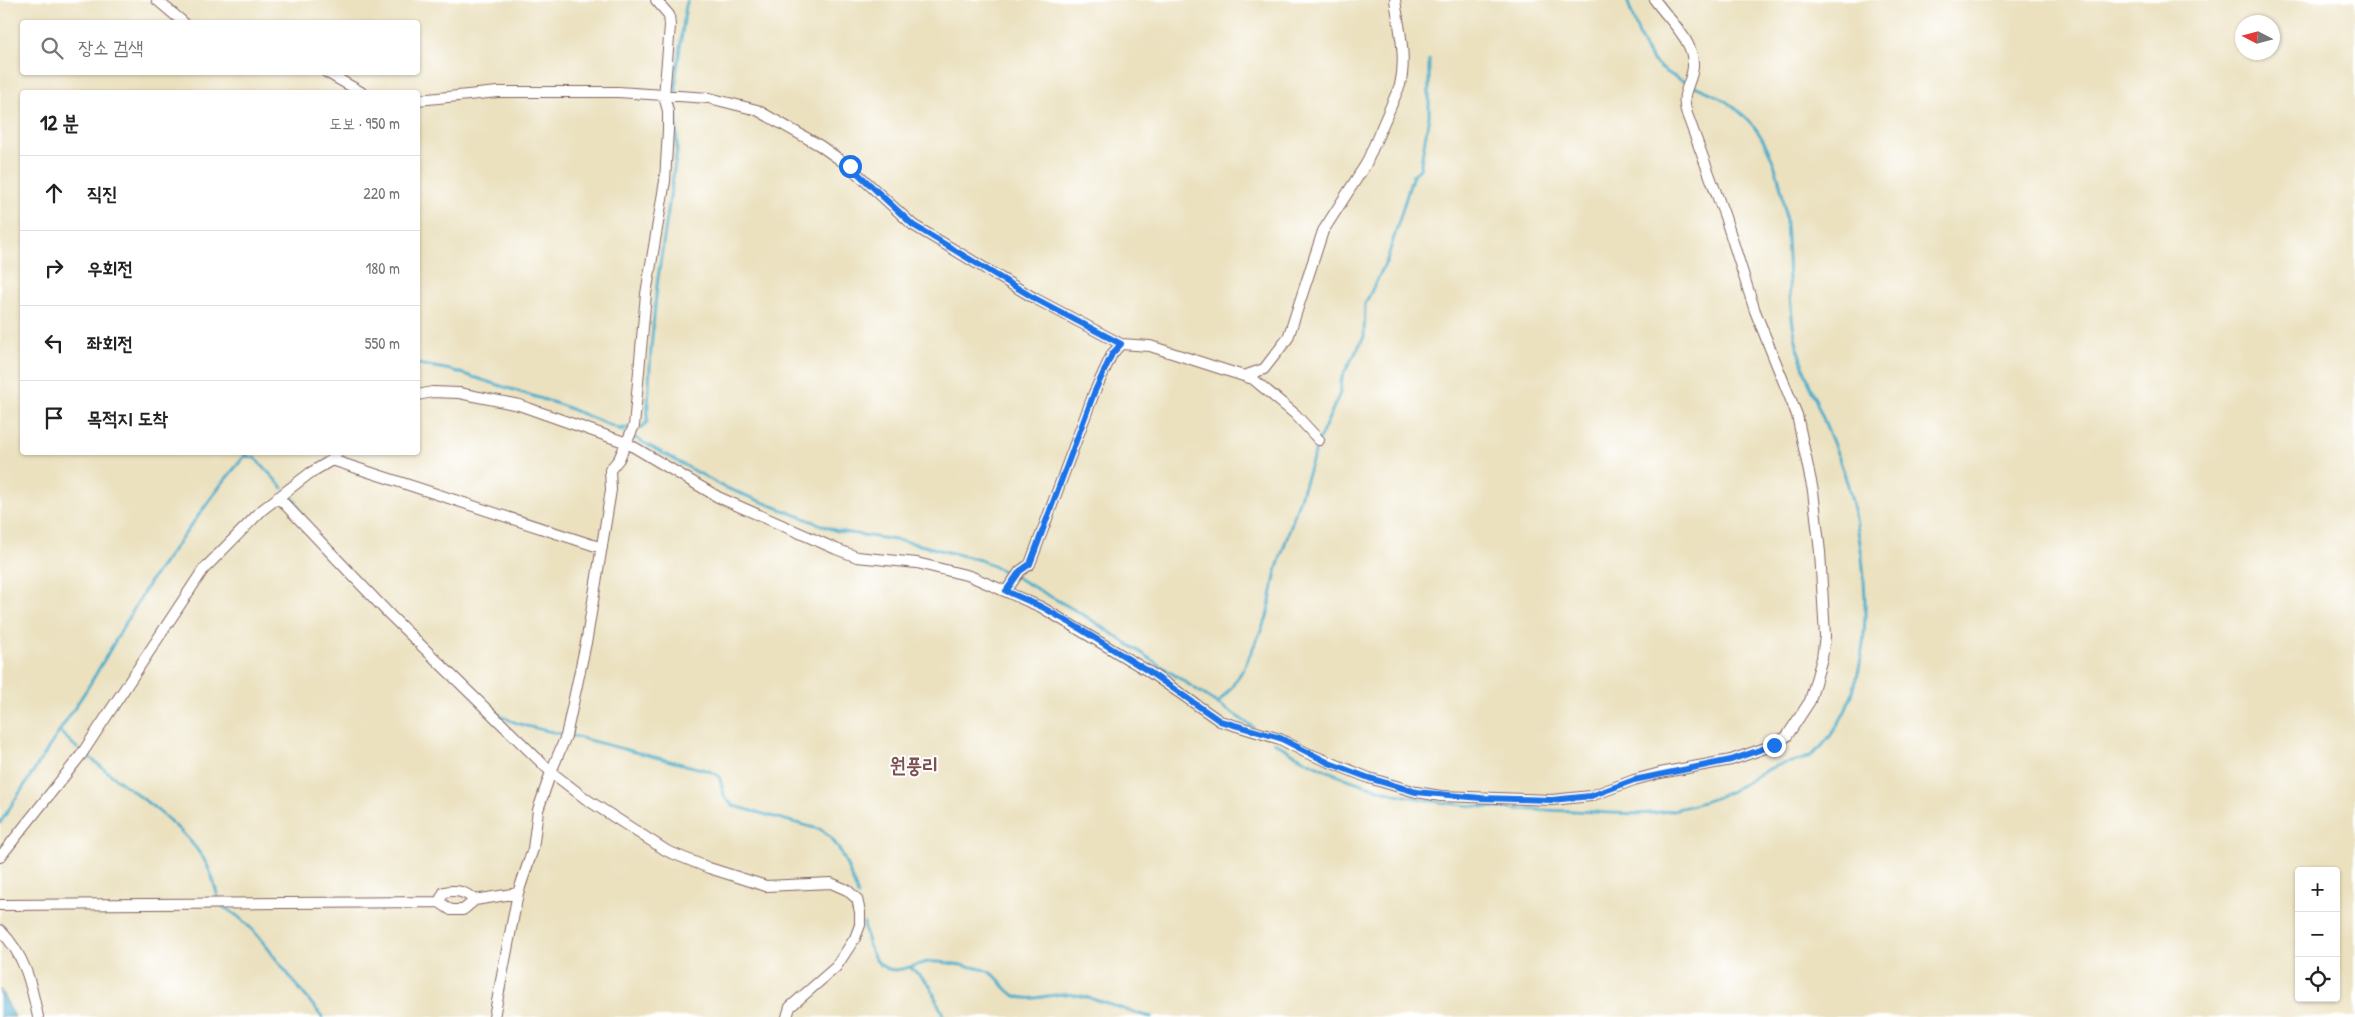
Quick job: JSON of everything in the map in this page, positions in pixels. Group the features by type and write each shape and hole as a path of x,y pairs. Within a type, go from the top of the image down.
{"street":[{"path":"157,0 181,20"},
{"path":"494,1017 518,893 533,849 538,810 566,736 587,638 611,490 610,470 619,459 634,426 646,294 664,180 668,130 668,111 664,96 670,26 669,15 656,0"},
{"path":"1243,376 1254,374 1264,369 1288,338 1323,231 1366,164 1400,85 1403,72 1403,55 1395,0"},
{"path":"420,395 432,392 459,393 490,398 519,406 627,443 718,497 836,549 857,556 917,563 944,568 970,576 1042,607 1072,624 1148,671 1220,721 1280,738 1329,763 1369,778 1416,792 1481,798 1552,800 1591,796 1652,775 1731,760 1756,753 1774,745 1787,736 1810,701 1822,658 1824,592 1813,491 1797,414 1755,310 1725,217 1685,107 1684,93 1692,72 1692,54 1685,38 1655,0"},
{"path":"331,75 358,90"},
{"path":"420,100 498,92 618,92 709,98 757,110 819,145 850,166 913,225 1034,298 1121,344 1150,346 1253,379 1295,414 1319,440"},
{"path":"1006,591 1020,571 1030,564 1094,393 1112,354 1121,344"},
{"path":"0,857 81,755 203,570 262,510 335,456 602,548"},
{"path":"278,497 390,614 551,772 586,799 627,827 667,851 687,860 766,886 831,883 847,890 857,900 860,912 860,925 856,938 836,967 790,1007 787,1017"},
{"path":"439,902 444,892 454,890 466,893 475,900"},
{"path":"0,905 439,902 452,910 463,910 475,900 518,893"},
{"path":"0,930 12,942 22,957 38,1017"}],"water":[{"path":"0,989 15,1017 0,1017"}],"waterway":[{"path":"618,428 641,428 647,422 657,285 677,150 676,76 688,0"},
{"path":"1274,742 1310,763 1346,779 1418,799 1494,808 1624,814 1673,810 1694,805 1733,790 1770,769 1810,756 1821,747 1840,721 1853,691 1861,658 1865,624 1861,553 1849,489 1806,375 1795,336 1789,285 1785,208 1780,183 1772,159 1760,135 1745,117 1719,97 1664,71 1652,59 1640,38 1627,0"},
{"path":"1218,703 1244,668 1267,617 1276,571 1319,440 1340,393 1342,377 1364,337 1365,304 1387,260 1413,175 1420,169 1429,116 1429,60"},
{"path":"420,364 451,370 561,405 617,428 724,487 837,531 908,542 980,560 1014,576 1087,617 1253,727"},
{"path":"0,823 90,684 149,583 220,486 246,455"},
{"path":"245,456 255,458 283,488"},
{"path":"288,494 295,501 303,518"},
{"path":"442,659 459,676"},
{"path":"494,710 517,723 561,734"},
{"path":"60,732 77,748"},
{"path":"569,735 709,771 719,776 725,798 734,806 822,830 840,851 858,895"},
{"path":"86,754 164,816 192,843 208,867 218,897"},
{"path":"223,907 250,928 322,1017"},
{"path":"864,923 872,954 879,963 889,969 906,968 928,962 973,967 991,973 1009,992 1022,998 1059,994 1076,995 1152,1017"},
{"path":"910,967 929,984 944,1017"}],"district":[{"name":"원풍리","path":"914,765"}],"route":[{"path":"850,166 913,225 1034,298 1121,344 1112,354 1094,393 1030,564 1020,571 1006,591 1042,607 1072,624 1148,671 1175,692 1220,721 1280,738 1306,753 1329,763 1392,786 1416,792 1441,796 1552,800 1591,796 1634,780 1660,773 1731,760 1756,753 1774,745"}]}
